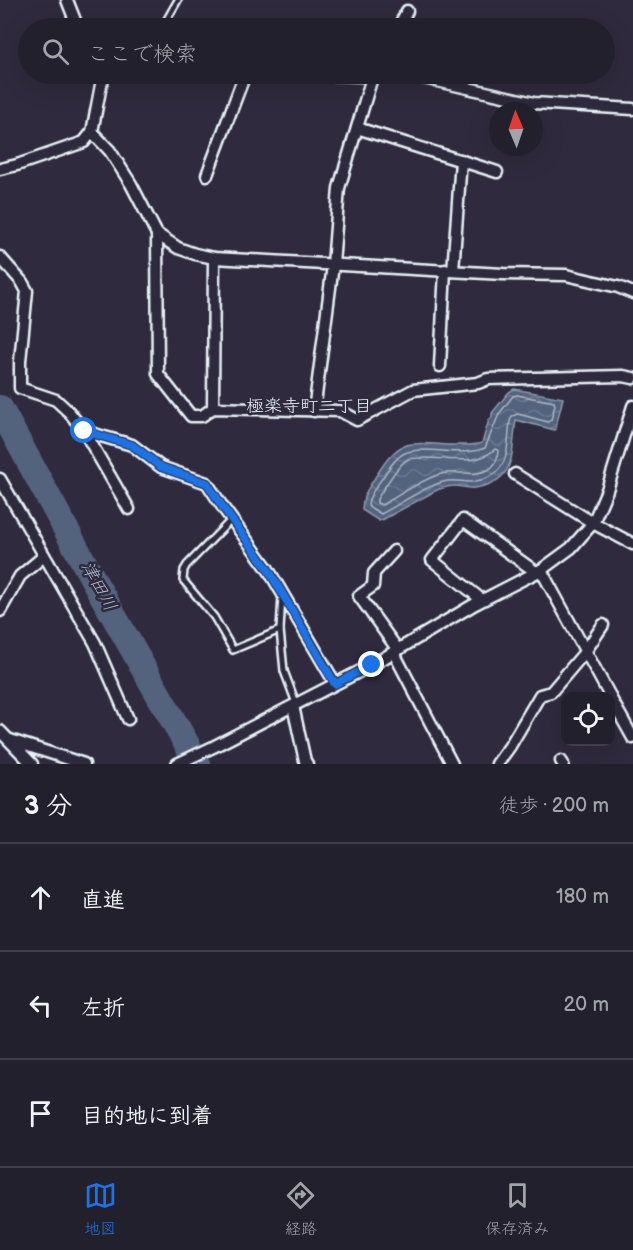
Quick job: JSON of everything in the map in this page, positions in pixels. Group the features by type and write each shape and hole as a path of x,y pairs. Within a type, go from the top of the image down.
{"street":[{"path":"67,0 74,18"},
{"path":"403,18 407,11"},
{"path":"0,169 84,142 92,132 101,84"},
{"path":"207,175 241,84"},
{"path":"314,411 333,265 339,188 370,84"},
{"path":"449,84 534,104 633,109"},
{"path":"357,128 497,172"},
{"path":"92,132 110,151 131,184 157,234 158,374 191,417 202,416 213,408 340,411 357,420 413,390 478,383 488,379 623,376 633,378"},
{"path":"440,366 461,160"},
{"path":"157,234 178,248 214,258 503,274 566,275 618,287 633,293"},
{"path":"0,257 27,291 20,361 21,388 56,400 69,412 84,431 129,509"},
{"path":"213,408 214,258"},
{"path":"177,764 396,651 482,600 538,571 571,548 593,523 607,490 633,406"},
{"path":"84,431 132,445 161,467 207,483 268,569 335,684"},
{"path":"515,474 593,523 633,544"},
{"path":"0,479 95,643 128,719"},
{"path":"482,600 432,560 464,520 538,571 607,692"},
{"path":"394,551 374,573 373,586 358,596 396,651 452,764"},
{"path":"0,611 20,576 44,556"},
{"path":"497,764 540,694 551,692 585,652 603,625"},
{"path":"295,705 307,764"},
{"path":"615,706 633,738"},
{"path":"0,730 32,764"},
{"path":"10,740 84,764"}],"lane":[{"path":"167,18 177,0"},
{"path":"231,519 187,565 183,580 214,617 233,650 280,630"},
{"path":"282,594 280,630 286,678 295,705"}],"water":[{"path":"514,389 563,398 555,430 516,420 512,455 505,473 498,480 474,488 452,486 437,490 379,521 362,510 368,488 385,462 397,450 417,443 475,445 482,443 492,413"}],"waterway":[{"name":"津田川","path":"0,408 94,581 198,764"}],"district":[{"name":"極楽寺町二丁目","path":"309,406"}],"route":[{"path":"84,431 132,445 161,467 207,483 268,569 335,684 372,665"}]}
